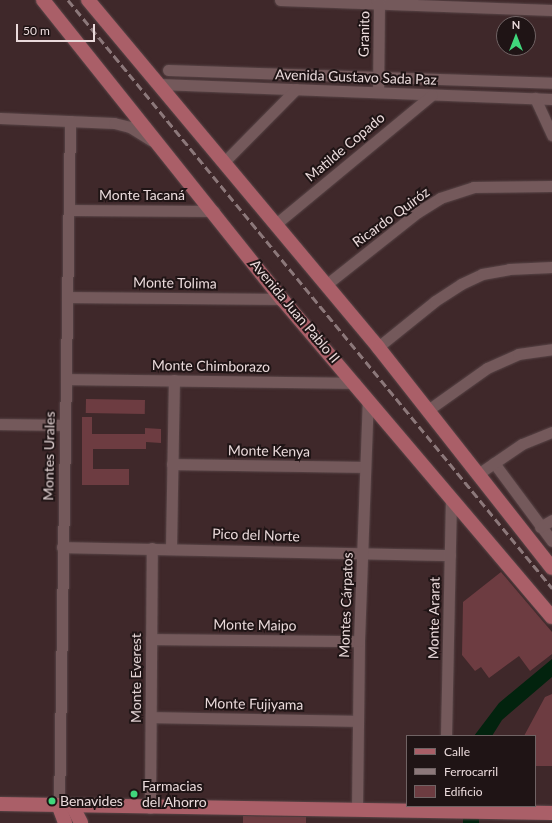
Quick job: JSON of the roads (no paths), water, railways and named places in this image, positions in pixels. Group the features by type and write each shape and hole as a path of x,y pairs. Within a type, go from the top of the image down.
{"main road":[{"name":"Avenida Juan Pablo II","path":"43,0 214,211 282,299 355,383 368,401 451,501 552,617"},
{"path":"88,0 327,284 552,568"},
{"path":"0,804 59,807 357,810 444,808 552,814"},
{"path":"59,807 64,823"},
{"path":"73,807 81,823"}],"street":[{"path":"280,0 429,3 552,10"},
{"name":"Granito","path":"378,2 378,92"},
{"name":"Avenida Gustavo Sada Paz","path":"168,70 378,75 552,83"},
{"name":"Avenida Gustavo Sada Paz","path":"159,84 552,99"},
{"path":"225,161 296,89"},
{"name":"Matilde Copado","path":"277,223 432,95"},
{"path":"535,98 552,135"},
{"path":"0,118 123,125 163,148"},
{"name":"Montes Urales","path":"59,807 70,121"},
{"name":"Ricardo Quiróz","path":"327,284 418,212 440,198 473,187 552,186"},
{"name":"Monte Tacaná","path":"69,210 214,211"},
{"path":"378,347 435,301 461,284 482,274 508,269 552,267"},
{"name":"Monte Tolima","path":"67,297 282,299"},
{"path":"428,410 487,368 518,354 552,350"},
{"name":"Monte Chimborazo","path":"66,380 355,383"},
{"path":"171,548 174,380"},
{"name":"Montes Cárpatos","path":"357,810 359,641 363,553 364,467 368,401"},
{"path":"0,424 65,425"},
{"path":"478,474 533,437 552,432"},
{"path":"494,463 540,527 552,541"},
{"name":"Monte Kenya","path":"172,464 364,467"},
{"name":"Monte Ararat","path":"446,735 451,501"},
{"path":"540,527 552,520"},
{"name":"Pico del Norte","path":"62,547 171,548 450,555"},
{"name":"Monte Everest","path":"150,808 152,548"},
{"name":"Monte Maipo","path":"151,639 359,641"},
{"name":"Monte Fujiyama","path":"150,716 358,720"},
{"path":"60,792 73,807"}],"railway":[{"path":"68,0 552,588"}],"place":[{"name":"Farmacias del Ahorro","path":"134,794"},
{"name":"Benavides","path":"52,801"}]}
